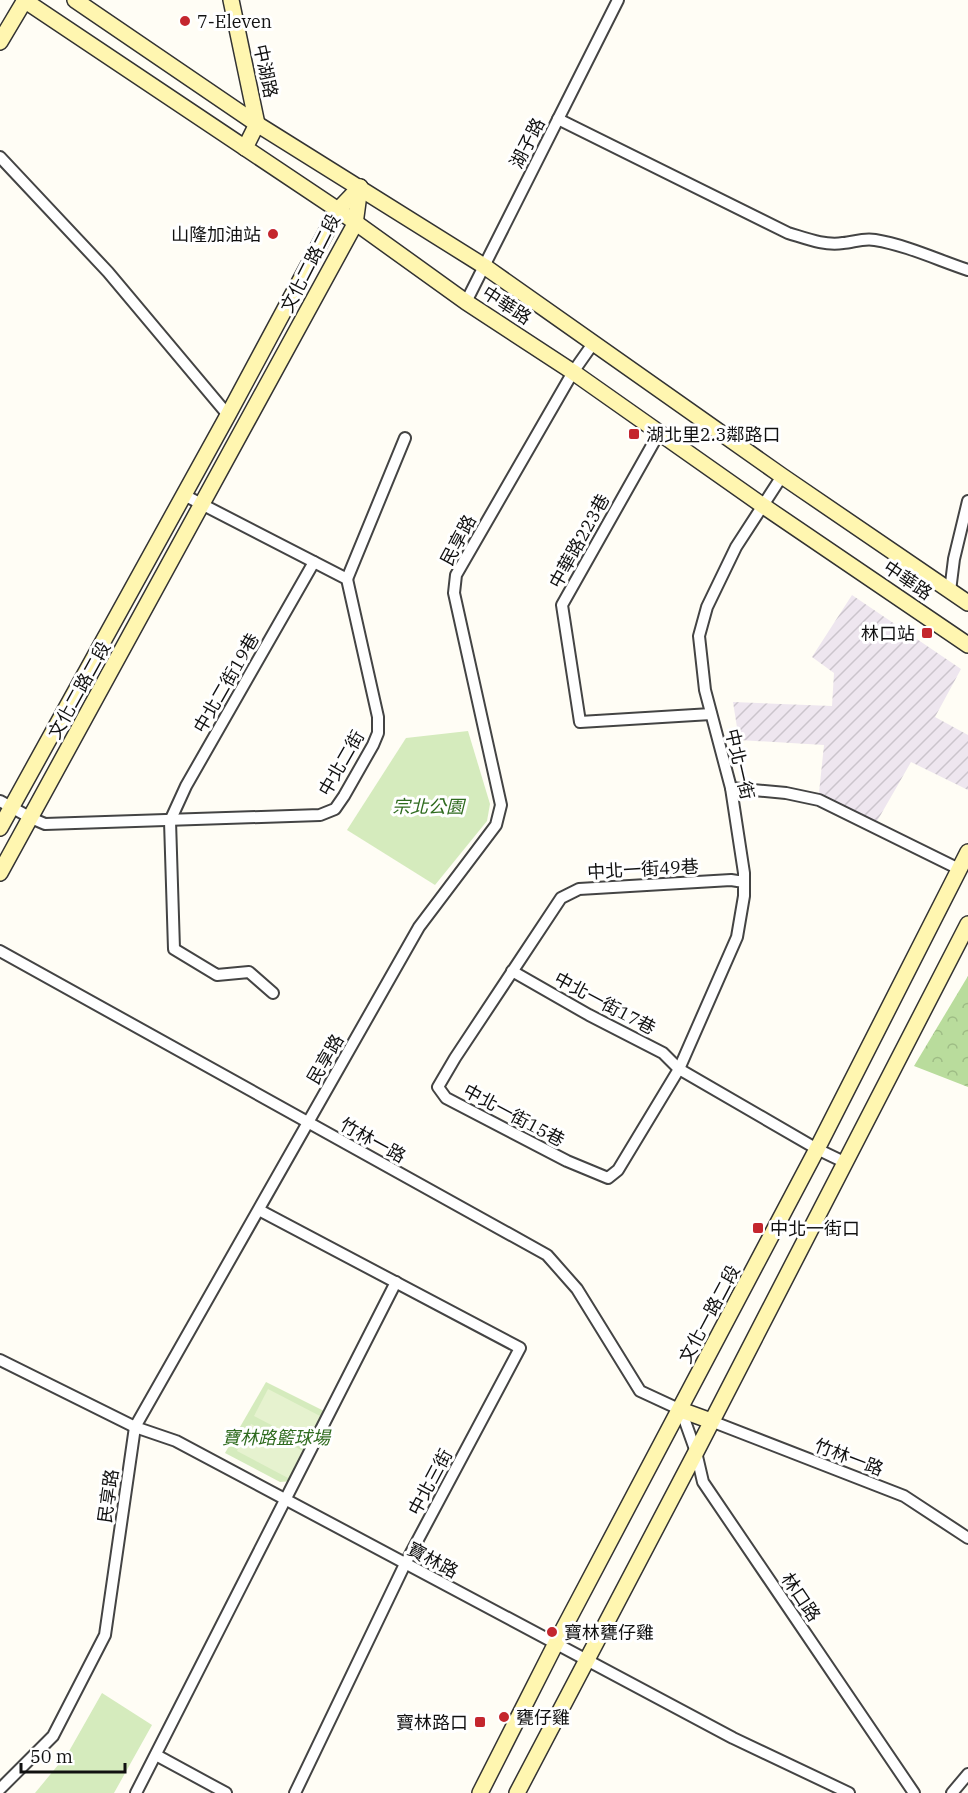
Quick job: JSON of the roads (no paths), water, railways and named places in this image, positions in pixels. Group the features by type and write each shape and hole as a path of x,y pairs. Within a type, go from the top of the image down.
{"main road":[{"name":"中華路","path":"25,0 338,210 466,302 573,372 762,506 968,645"},
{"path":"0,42 25,0"},
{"name":"中華路","path":"75,0 257,124 484,266 592,345 968,603"},
{"name":"中湖路","path":"231,0 257,124 245,148"},
{"name":"文化二路二段","path":"0,828 6,804 184,495 338,210 360,187"},
{"name":"文化二路二段","path":"0,873 355,224 360,187"},
{"name":"文化一路二段","path":"480,1793 556,1644 818,1149 968,852"},
{"path":"516,1793 696,1452 968,924"},
{"path":"681,1410 711,1421"}],"street":[{"name":"湖子路","path":"466,302 618,0"},
{"path":"558,119 788,233 816,242 842,244 855,240 874,240 896,245 968,270"},
{"path":"0,157 108,272 228,415"},
{"name":"民享路","path":"0,1789 53,1736 105,1635 135,1426 419,927 496,825 501,805 454,593 456,575 573,372 592,345"},
{"name":"中華路223巷","path":"659,433 562,605 580,722 711,714"},
{"path":"184,495 347,579 405,438"},
{"name":"中北一街","path":"608,1178 618,1170 679,1069 737,937 744,882 731,788 705,690 699,636 708,607 725,568 782,476"},
{"path":"950,591 954,559 968,501"},
{"name":"中北二街19巷","path":"170,821 186,786 314,562"},
{"name":"中北二街","path":"6,804 45,824 320,815 335,809 368,755 378,732 378,717 347,579"},
{"path":"731,788 819,800 959,869"},
{"path":"170,821 174,949 217,975 249,972 273,993"},
{"name":"中北一街49巷","path":"512,971 561,898 579,889 731,880 744,882"},
{"name":"竹林一路","path":"0,951 547,1255 577,1290 640,1391 681,1410"},
{"name":"中北一街17巷","path":"512,971 589,1015 663,1053 679,1069"},
{"name":"中北一街15巷","path":"512,971 438,1087 446,1098 567,1161 608,1178"},
{"path":"679,1069 844,1162"},
{"name":"中北三街","path":"259,1210 520,1348 405,1564 295,1793"},
{"path":"136,1793 396,1282"},
{"name":"寶林路","path":"0,1360 135,1426 176,1441 733,1738 849,1793"},
{"name":"林口路","path":"681,1410 696,1452 703,1482 914,1793"},
{"name":"竹林一路","path":"711,1421 904,1496 968,1538"},
{"path":"156,1755 226,1793"},
{"path":"952,1793 968,1774"}],"place":[{"name":"7-Eleven","path":"185,21"},
{"name":"山隆加油站","path":"273,234"},
{"name":"湖北里2.3鄰路口","path":"634,434"},
{"name":"林口站","path":"927,633"},
{"name":"中北一街口","path":"758,1228"},
{"name":"寶林甕仔雞","path":"552,1632"},
{"name":"甕仔雞","path":"504,1717"},
{"name":"寶林路口","path":"480,1722"}],"park label":[{"name":"宗北公園","path":"428,806"},
{"name":"寶林路籃球場","path":"276,1437"}]}
